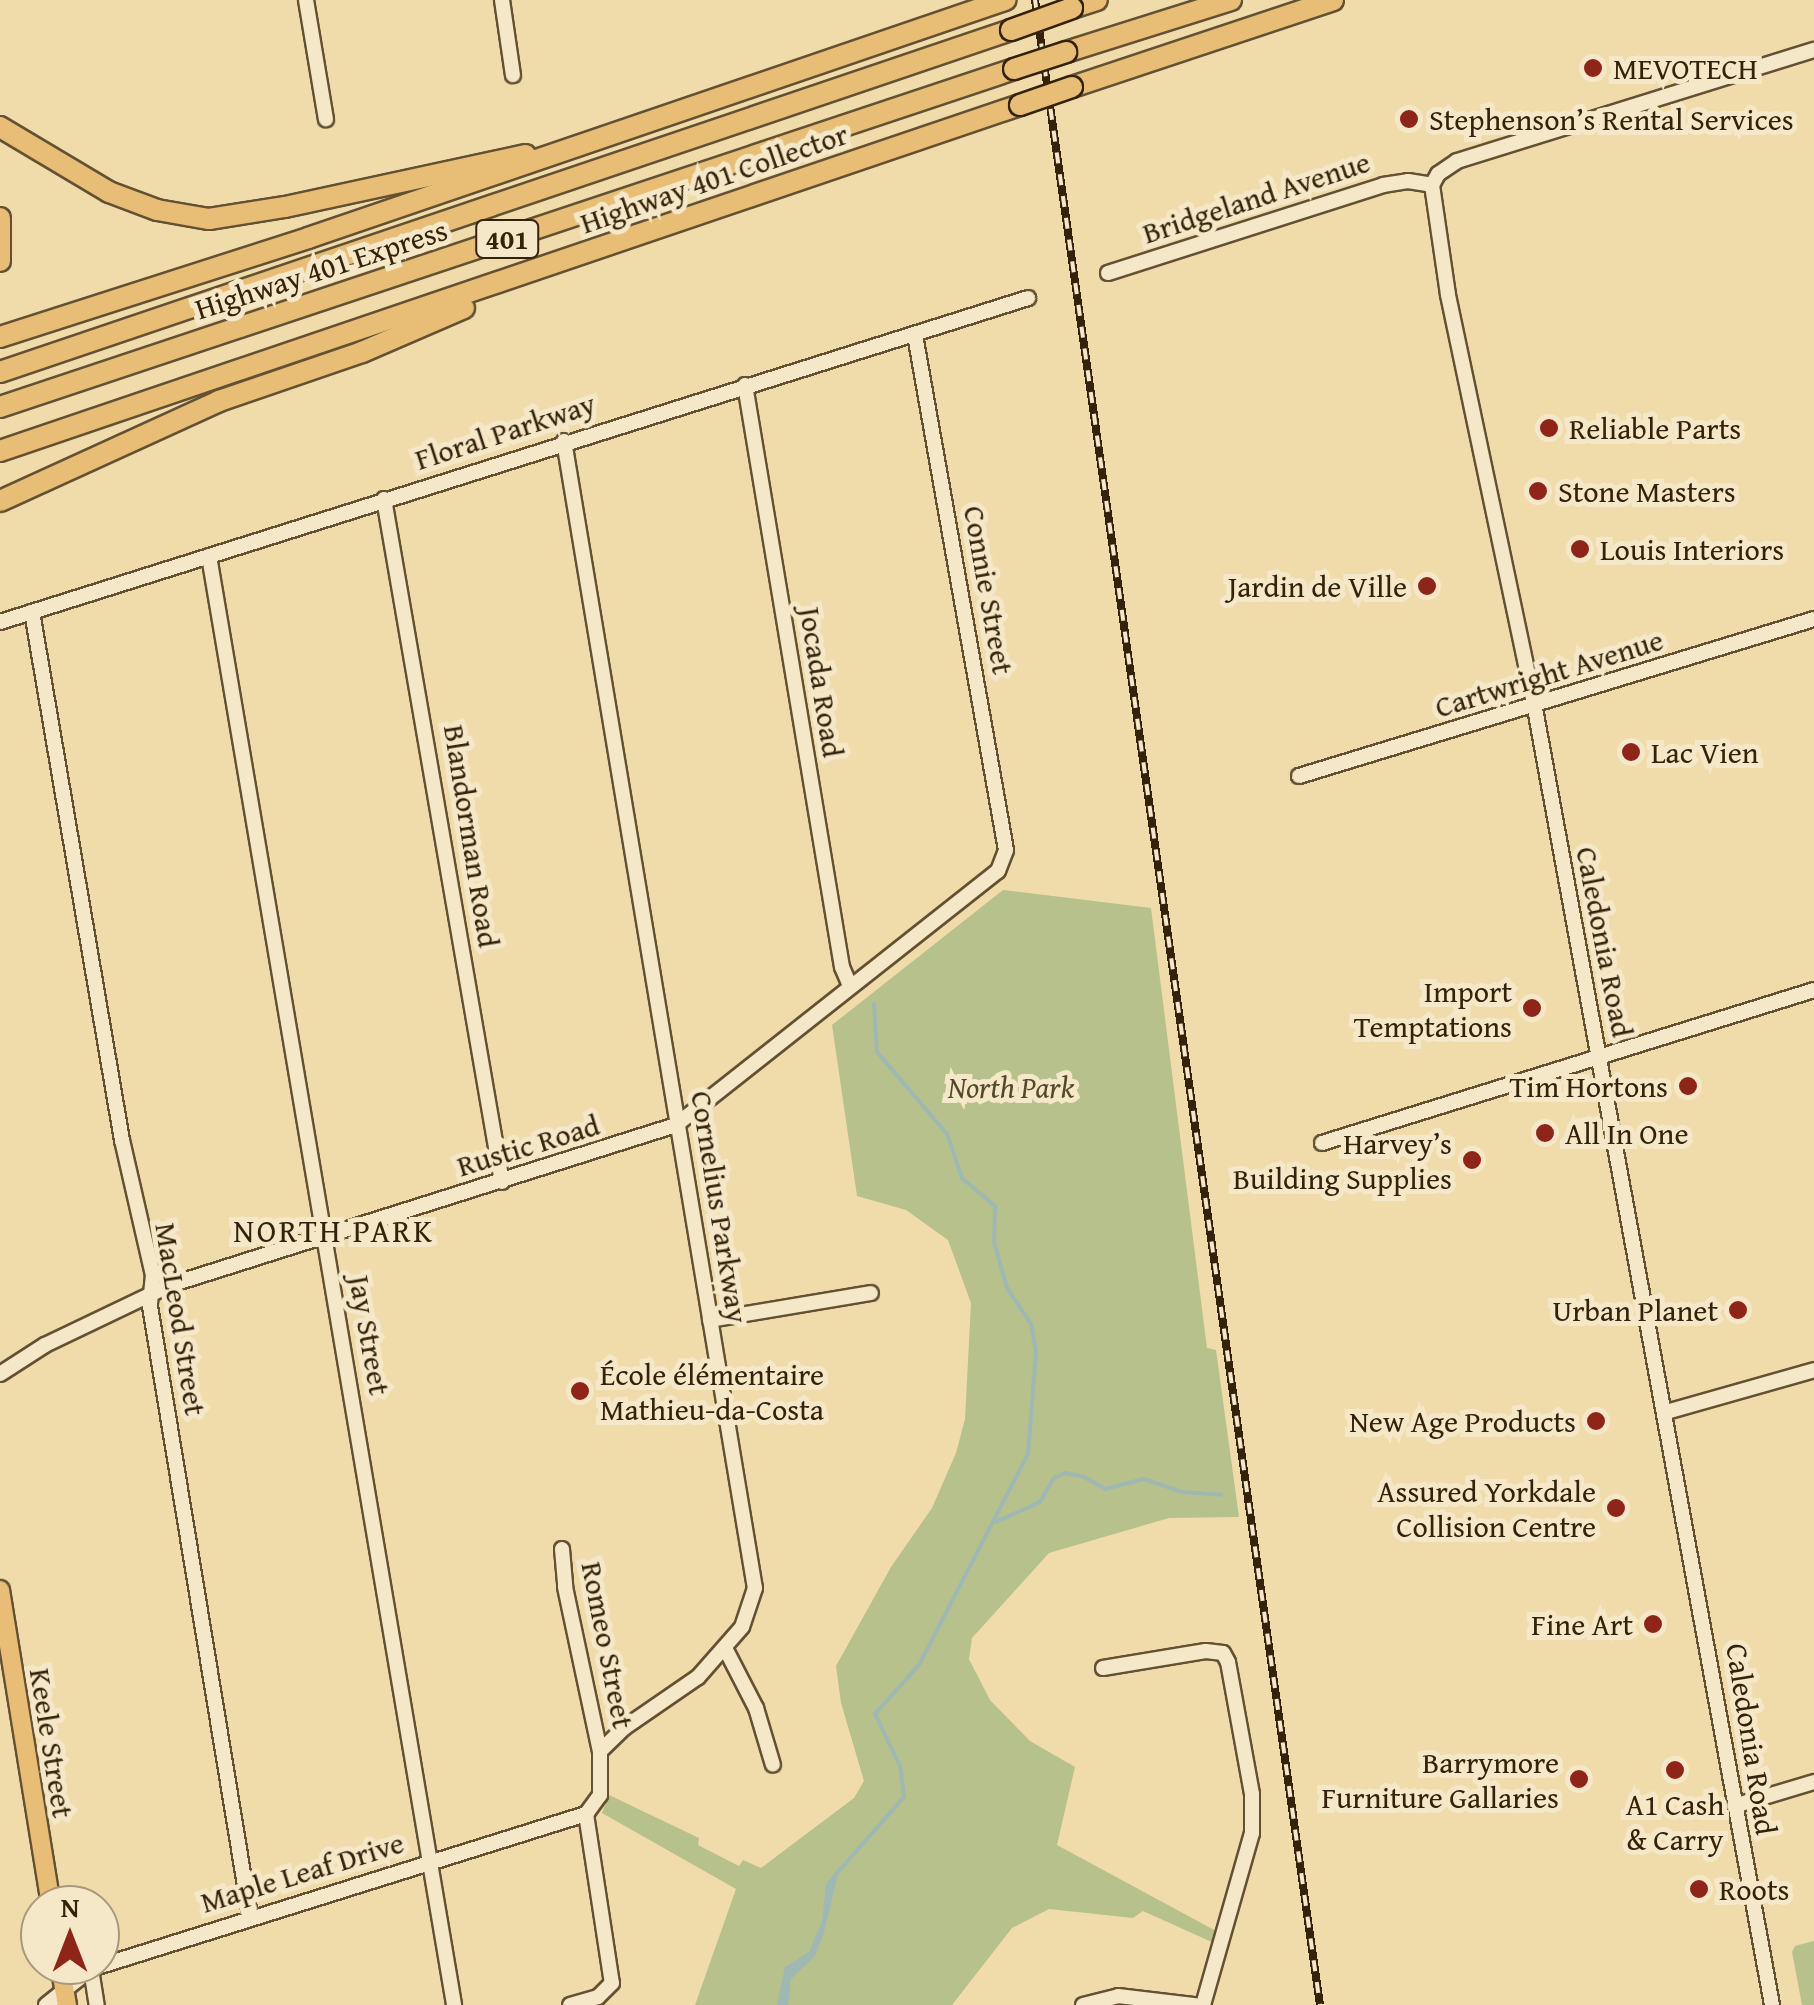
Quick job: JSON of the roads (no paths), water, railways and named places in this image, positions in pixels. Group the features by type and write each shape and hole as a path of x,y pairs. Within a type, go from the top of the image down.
{"highway":[{"name":"401","path":"0,337 547,158 1005,0"},
{"name":"Highway 401 Express","path":"0,372 1097,0"},
{"name":"Highway 401 Express","path":"0,406 1231,0"},
{"name":"Highway 401 Collector","path":"7,449 1333,0"},
{"path":"0,127 109,192 157,210 209,219 284,208 518,154 547,158"},
{"path":"0,218 0,261"},
{"path":"0,501 220,401 362,352 590,253"}],"main road":[{"name":"Keele Street","path":"0,1590 48,1885"}],"street":[{"path":"306,0 326,119"},
{"path":"502,0 513,74"},
{"path":"1432,186 1438,174 1457,161 1814,50"},
{"name":"Bridgeland Avenue","path":"1108,273 1383,184 1408,181 1432,186"},
{"name":"Caledonia Road","path":"1432,186 1448,295 1534,703 1772,2005"},
{"name":"Floral Parkway","path":"0,622 564,441 1028,298"},
{"name":"Connie Street","path":"915,335 1005,856"},
{"name":"Jocada Road","path":"744,385 842,967 850,986"},
{"name":"Cornelius Parkway","path":"564,441 755,1588 748,1615 725,1648 672,1699 624,1728 600,1751"},
{"name":"Blandorman Road","path":"384,499 502,1182"},
{"name":"Jay Street","path":"209,556 454,2005"},
{"name":"MacLeod Street","path":"32,612 122,1140 154,1292 150,1306 250,1916"},
{"name":"Cartwright Avenue","path":"1299,776 1814,619"},
{"name":"Rustic Road","path":"0,1374 45,1345 154,1292 676,1125 984,885 1005,856"},
{"path":"1322,1143 1814,990"},
{"path":"710,1320 871,1293"},
{"path":"1666,1412 1814,1370"},
{"name":"Romeo Street","path":"562,1550 565,1586 600,1751"},
{"path":"725,1648 756,1708 772,1764"},
{"path":"1104,1668 1206,1651 1223,1653 1228,1662 1252,1794 1252,1833 1203,2005"},
{"path":"570,2005 598,1997 612,1983 586,1814 600,1795 600,1751"},
{"path":"1734,1806 1814,1782"},
{"name":"Maple Leaf Drive","path":"120,1960 586,1814"},
{"path":"1083,2005 1118,1996 1195,2005"},
{"name":"Maple Leaf Drive","path":"46,2005 66,1998"}],"water":[{"path":"840,1866 814,1957 791,1979 788,2005 777,2005 785,1967 809,1952 822,1921 826,1884"}],"waterway":[{"path":"838,1872 904,1797 900,1766 875,1714 919,1665 1028,1454 1036,1352 1031,1324 1007,1288 994,1242 995,1206 962,1178 947,1134 877,1052 874,1004"},
{"path":"996,1522 1040,1502 1054,1478 1065,1473 1082,1476 1105,1489 1144,1479 1182,1492 1221,1495"}],"railway":[{"path":"1035,0 1320,2005"}],"place":[{"name":"MEVOTECH","path":"1593,68"},
{"name":"Stephenson’s Rental Services","path":"1409,119"},
{"name":"Reliable Parts","path":"1549,428"},
{"name":"Stone Masters","path":"1538,491"},
{"name":"Louis Interiors","path":"1580,549"},
{"name":"Jardin de Ville","path":"1427,586"},
{"name":"Lac Vien","path":"1631,752"},
{"name":"Import Temptations","path":"1532,1008"},
{"name":"Tim Hortons","path":"1688,1086"},
{"name":"All In One","path":"1545,1133"},
{"name":"Harvey’s Building Supplies","path":"1472,1160"},
{"name":"Urban Planet","path":"1738,1310"},
{"name":"École élémentaire Mathieu-da-Costa","path":"580,1391"},
{"name":"New Age Products","path":"1596,1421"},
{"name":"Assured Yorkdale Collision Centre","path":"1616,1508"},
{"name":"Fine Art","path":"1653,1624"},
{"name":"A1 Cash & Carry","path":"1675,1770"},
{"name":"Barrymore Furniture Gallaries","path":"1579,1779"},
{"name":"Roots","path":"1699,1889"}],"district":[{"name":"NORTH PARK","path":"334,1231"}],"park label":[{"name":"North Park","path":"1011,1087"}]}
